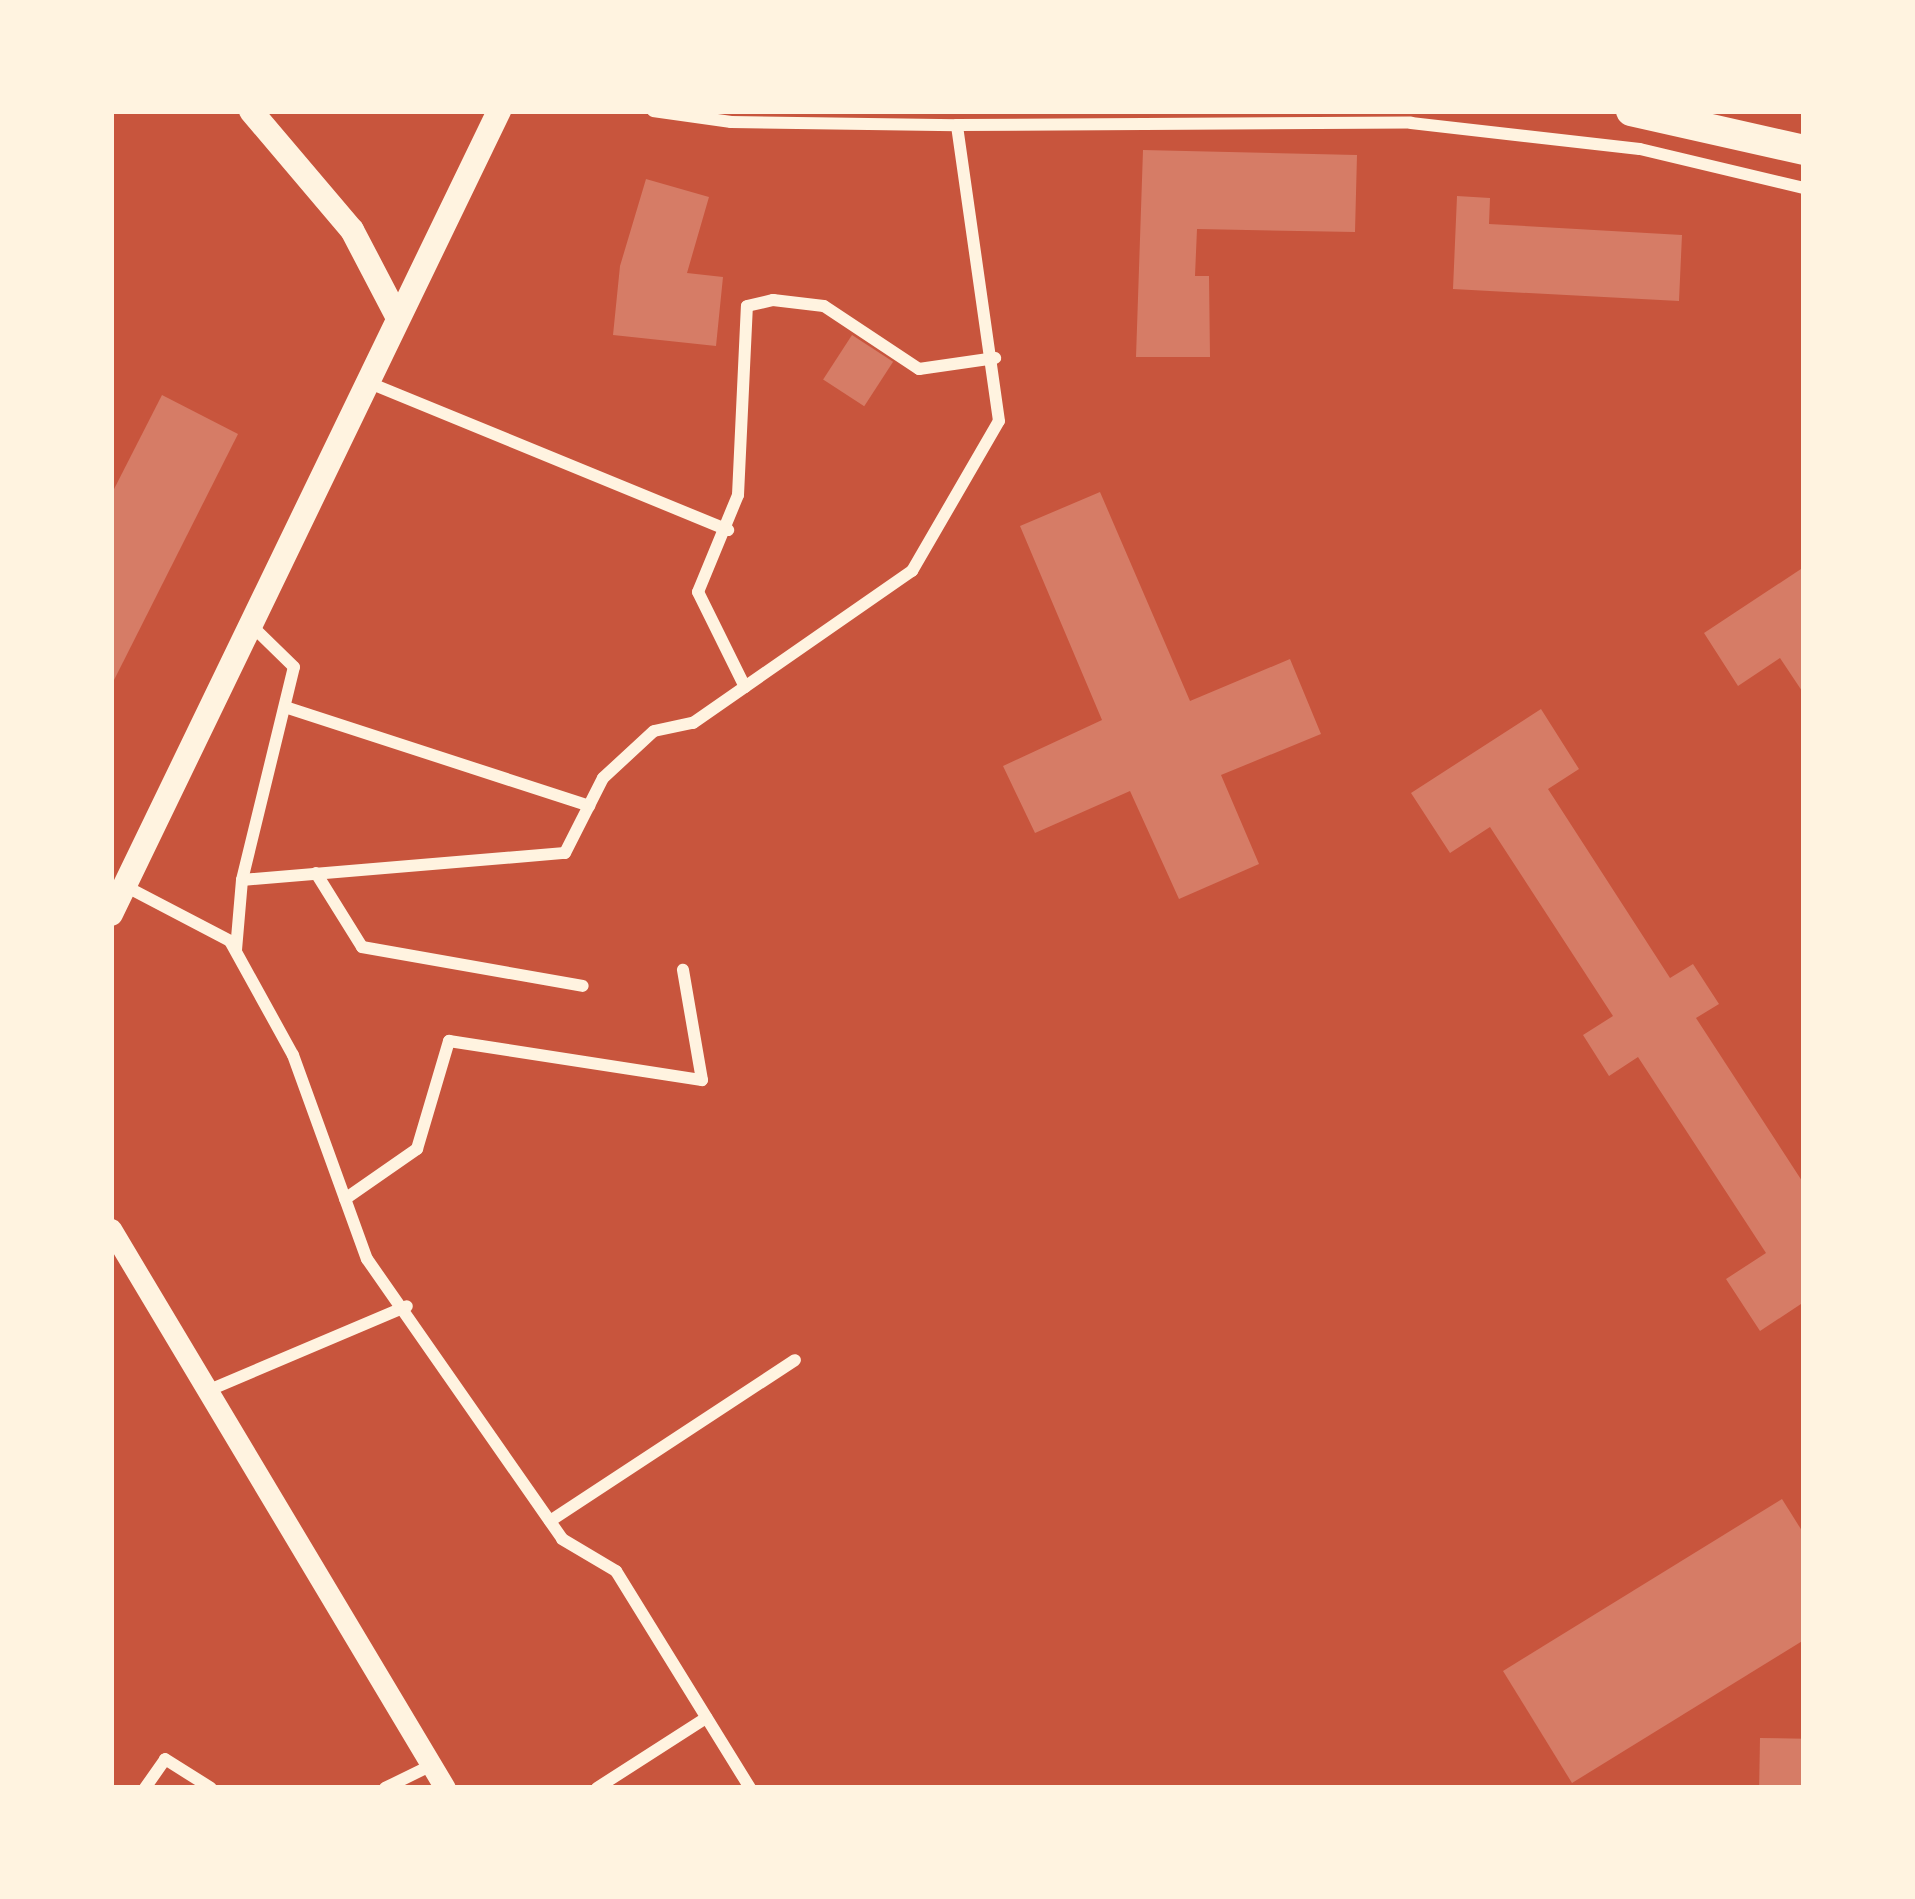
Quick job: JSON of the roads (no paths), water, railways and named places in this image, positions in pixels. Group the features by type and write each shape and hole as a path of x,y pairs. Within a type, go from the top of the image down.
{"main road":[{"path":"251,111 352,230 397,314"},
{"path":"111,914 372,384 397,314 499,111"},
{"path":"1631,111 1804,150"}],"street":[{"path":"653,111 731,122 1411,122 1640,149 1804,188"},
{"path":"242,880 565,853 603,778 654,731 693,723 912,571 999,421 995,358 957,125"},
{"path":"746,687 698,592 728,530 738,495 747,306 773,300 824,306 919,369 995,358"},
{"path":"372,384 728,530"},
{"path":"236,951 242,880 294,667 253,627"},
{"path":"285,707 589,806"},
{"path":"316,873 362,947 583,986"},
{"path":"124,886 180,910 236,951 293,1055 367,1259 407,1306 562,1539 616,1571 749,1788"},
{"path":"345,1199 417,1149 449,1041 702,1080 683,970"},
{"path":"111,1229 446,1788"},
{"path":"206,1392 407,1306"},
{"path":"550,1521 795,1360"},
{"path":"597,1788 706,1718"},
{"path":"146,1788 165,1759 211,1788"},
{"path":"385,1788 432,1765"}]}
